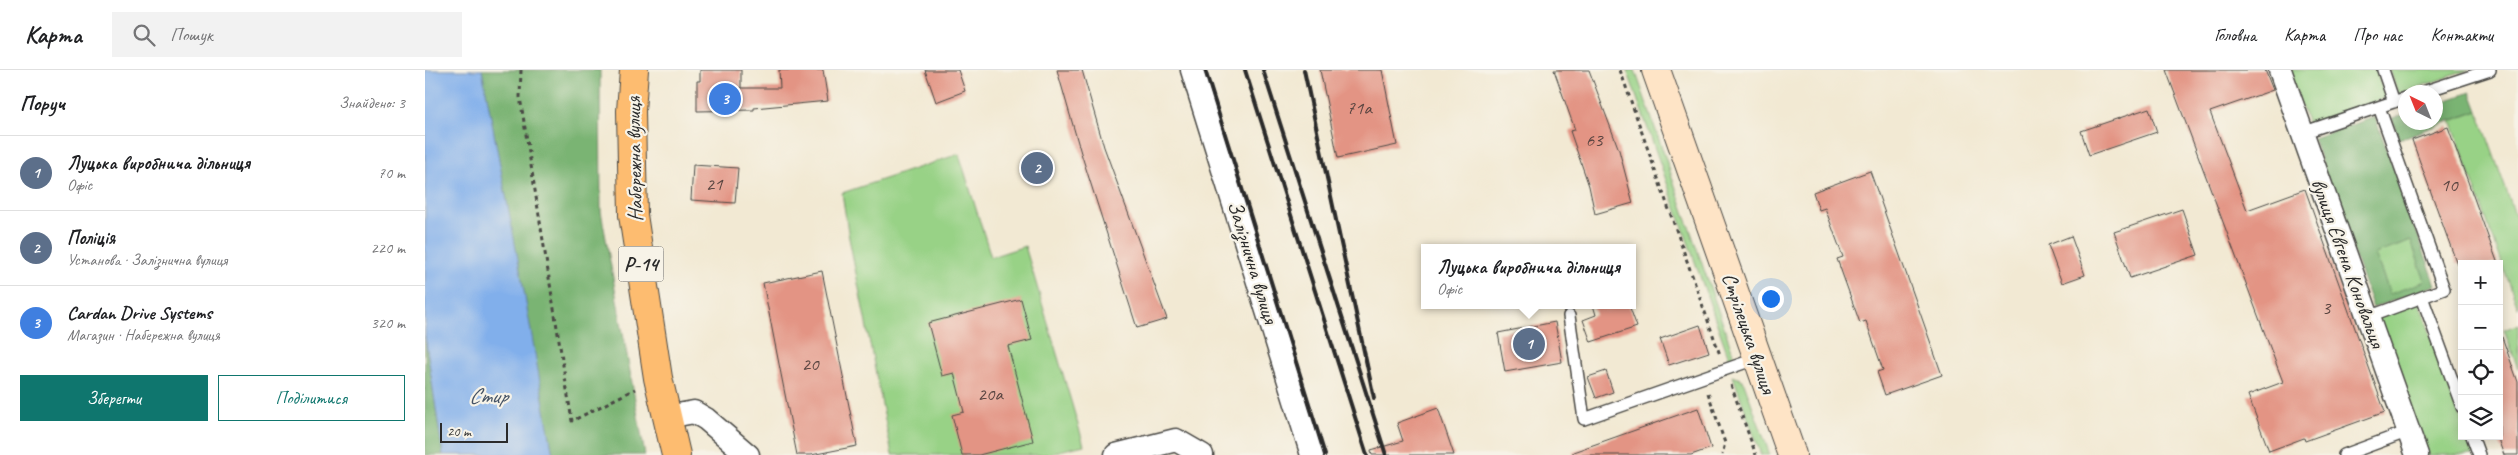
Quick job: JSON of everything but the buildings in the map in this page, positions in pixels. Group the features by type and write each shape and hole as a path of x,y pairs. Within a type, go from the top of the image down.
{"main road":[{"name":"Набережна вулиця","path":"634,70 631,111 633,215 658,378 675,455"}],"street":[{"name":"Залізнична вулиця","path":"1192,70 1312,455"},
{"name":"Стрілецька вулиця","path":"1656,70 1792,455"},
{"name":"вулиця Євгена Коновальця","path":"2280,70 2417,455"},
{"path":"667,417 694,412 706,419 748,455"},
{"path":"1116,455 1176,440 1202,455"}],"lane":[{"path":"2383,70 2394,102"},
{"path":"2443,85 2490,70"},
{"path":"2303,133 2398,101"},
{"path":"2368,317 2445,289 2379,107"},
{"path":"2422,297 2458,397"},
{"path":"1569,316 1584,419 1758,358"},
{"path":"2344,455 2409,431"},
{"path":"2473,440 2479,455"}],"path":[{"path":"521,70 520,97 572,421 658,378"},
{"path":"1619,70 1756,455"},
{"path":"1703,378 1725,444 1722,455"}],"green space":[{"path":"482,70 600,70 601,211 645,455 553,455"},
{"path":"1627,70 1635,70 1734,356 1729,358"},
{"path":"2288,70 2376,70 2386,98 2308,124"},
{"path":"2390,70 2469,70 2425,85 2398,85 2398,94"},
{"path":"2471,92 2478,111 2443,123 2443,102"},
{"path":"2478,111 2518,223 2518,308 2503,266 2503,260 2501,260 2451,121"},
{"path":"2398,116 2398,130 2424,130 2399,139 2392,118"},
{"path":"2375,117 2436,285 2373,308 2313,138","holes":["2411,241 2425,281 2390,294 2375,254"]},
{"path":"959,154 991,257 1025,246 1084,445 1043,455 892,455 849,238 842,193"},
{"path":"2411,241 2426,282 2390,295 2375,254"},
{"path":"2419,302 2458,409 2458,440 2468,440 2474,455 2426,455 2377,317"},
{"path":"2518,324 2518,369 2504,330"},
{"path":"425,336 443,455 425,455"},
{"path":"1733,376 1743,380 1770,455 1761,455"}],"water":[{"name":"Стир","path":"425,70 482,70 553,455 443,455 425,336"}],"railway":[{"path":"1205,70 1325,455"},
{"path":"1245,70 1367,455"},
{"path":"1263,70 1386,455"},
{"path":"1304,70 1374,398"}],"place":[{"name":"Cardan Drive Systems","path":"725,99"},
{"name":"Поліція","path":"1037,168"},
{"name":"Луцька виробнича дільниця","path":"1529,344"}]}
